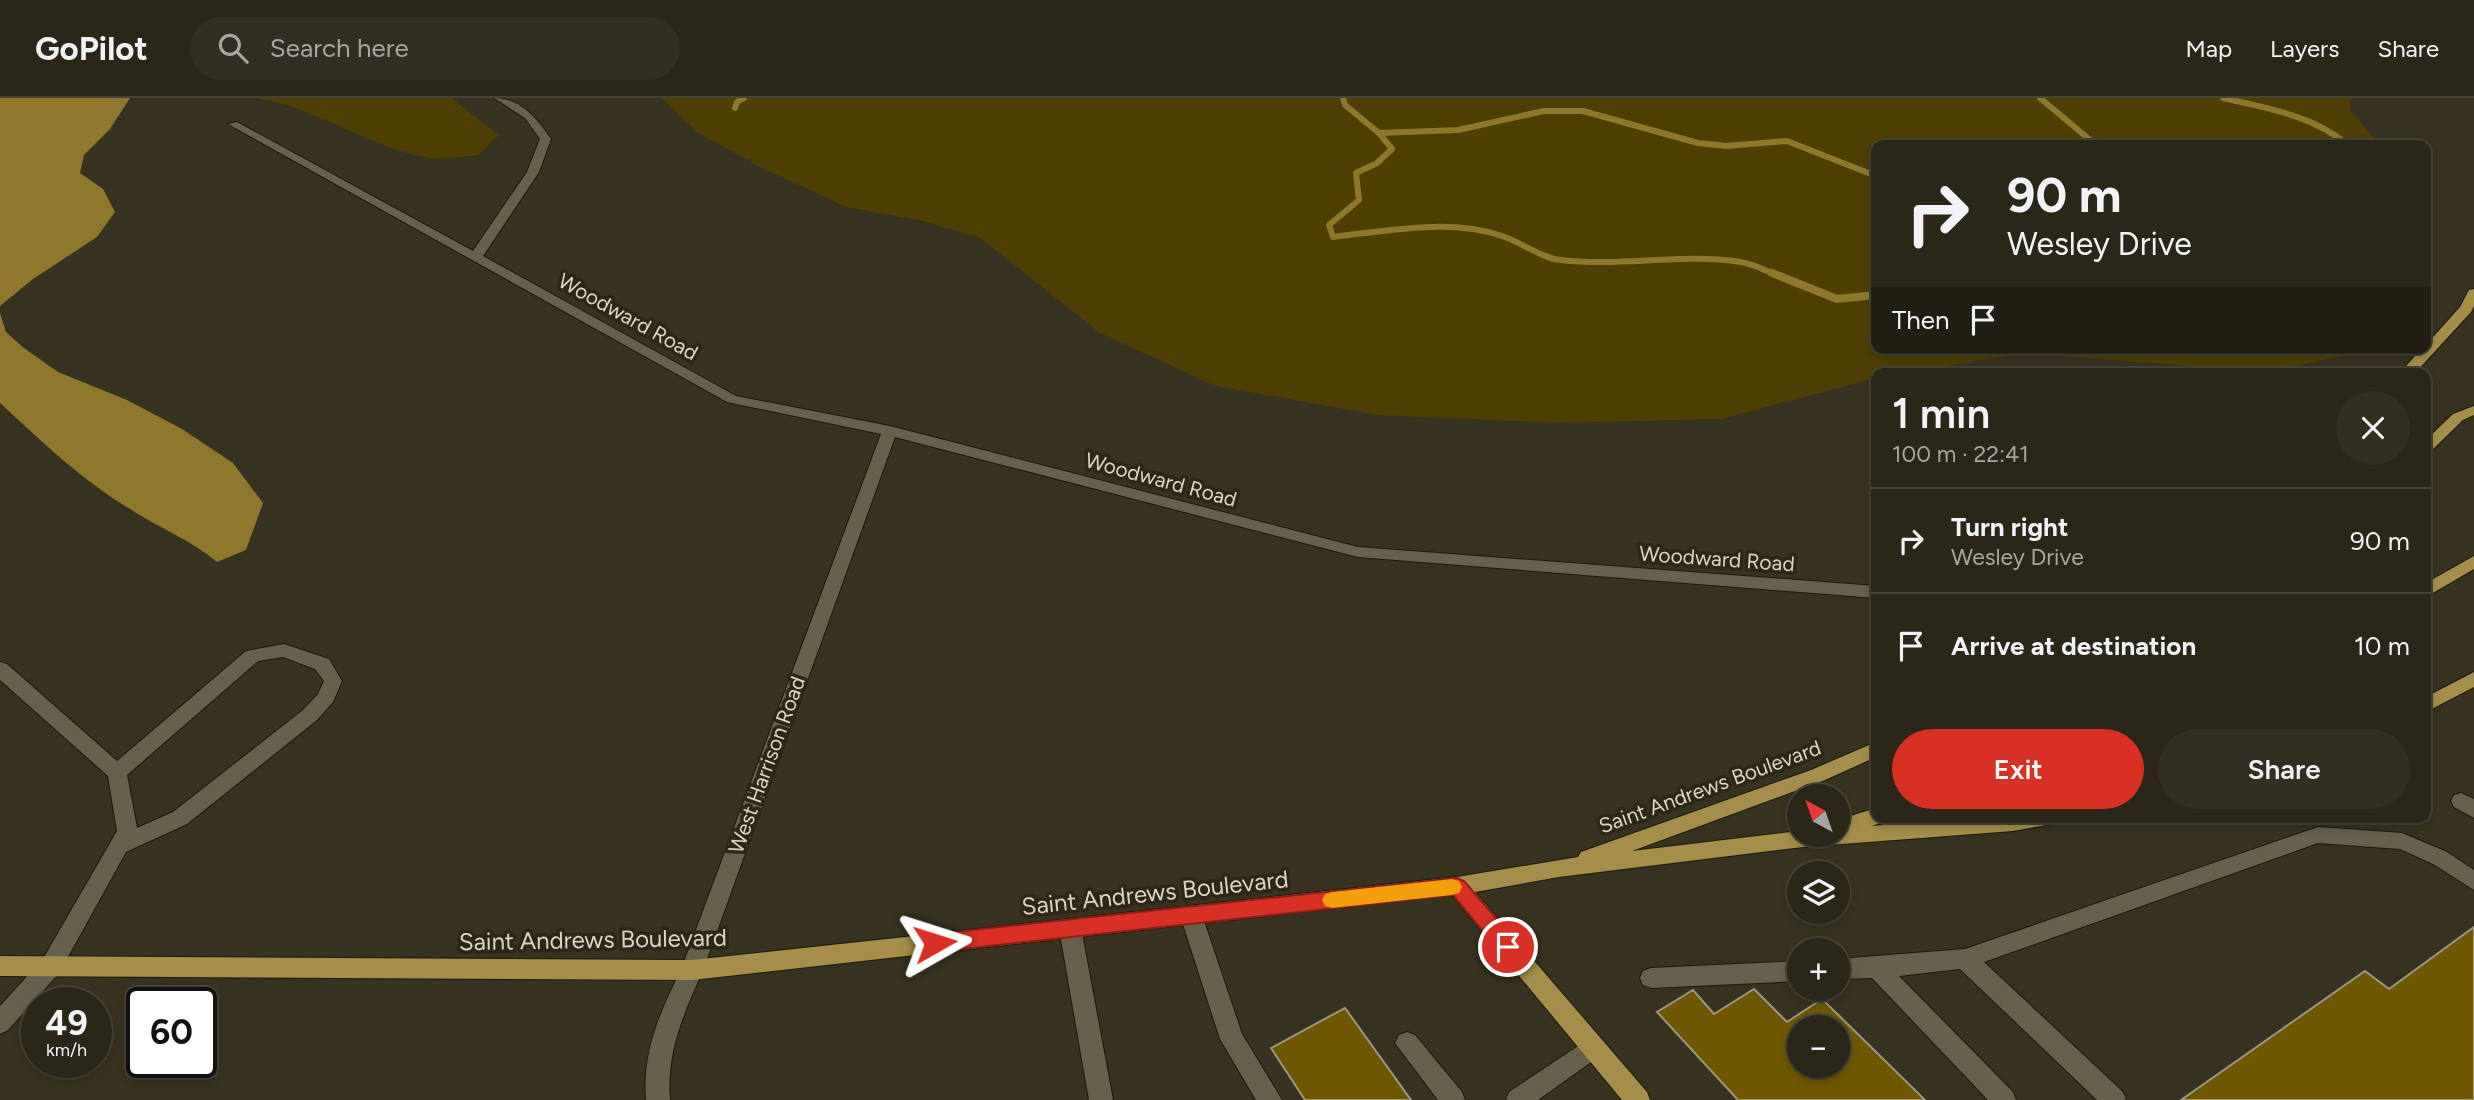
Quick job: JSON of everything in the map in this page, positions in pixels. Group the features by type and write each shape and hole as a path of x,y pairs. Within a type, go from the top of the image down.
{"main road":[{"path":"2431,347 2466,309 2474,293"},
{"path":"2412,368 2425,354"},
{"path":"2431,443 2458,417 2474,410"},
{"path":"2431,588 2474,561"},
{"path":"2431,702 2474,679"},
{"name":"Saint Andrews Boulevard","path":"1559,868 1818,775 1871,751"},
{"path":"1818,775 1871,762"},
{"path":"1850,824 1871,818"},
{"name":"Saint Andrews Boulevard","path":"1850,834 2013,823"},
{"name":"Saint Andrews Boulevard","path":"0,966 692,970 1457,887 1559,868 1787,840"},
{"path":"1457,887 1638,1100"}],"street":[{"path":"476,257 533,173 546,139 529,116 499,98"},
{"name":"Woodward Road","path":"233,124 732,399 890,431 1358,552 1871,592"},
{"name":"West Harrison Road","path":"658,1100 656,1088 664,1030 692,970 890,431"},
{"path":"117,773 252,656 284,650 322,664 333,681 326,697 310,715 243,770 180,818 119,846"},
{"path":"0,669 117,773 127,831 51,966 0,1023"},
{"path":"1850,969 1965,959 2318,835 2402,841 2440,858 2474,881"},
{"path":"1191,915 1232,1039 1270,1100"},
{"path":"1070,928 1101,1100"},
{"path":"1965,959 2115,1100"},
{"path":"1877,968 2004,1100"},
{"path":"1651,978 1787,972"},
{"path":"1407,1043 1453,1100"},
{"path":"1518,1100 1593,1047"}],"shaded area":[{"path":"0,98 130,98 110,129 84,155 80,173 103,189 115,212 97,237 33,279 0,306"},
{"path":"256,98 451,98 499,135 478,155 429,158 385,145 300,110"},
{"path":"661,98 2351,98 2350,110 2376,140 1871,140 1871,354 2018,354 1935,368 1871,368 1871,379 1722,419 1557,423 1378,415 1215,386 1100,333 980,238 923,221 846,207 762,168 698,133"},
{"path":"0,313 6,332 58,372 127,400 182,429 233,463 263,503 246,550 217,562 197,547 141,516 95,486 0,403"},
{"path":"2037,354 2353,354 2285,368 2215,368"}],"building":[{"path":"2474,927 2474,1100 2181,1100 2365,971 2389,989"},
{"path":"1754,989 1787,1022 1787,1078 1850,1078 1850,1026 1925,1100 1738,1100 1657,1012 1693,990 1714,1014"},
{"path":"1819,1001 1824,1001 1838,1015 1798,1015"},
{"path":"1345,1008 1411,1100 1305,1100 1271,1048"}],"waterway":[{"path":"735,108 737,102 744,98"},
{"path":"1343,98 1345,105 1379,133"},
{"path":"2040,98 2090,140"},
{"path":"2223,98 2272,109 2304,120 2320,126 2341,140"},
{"path":"1379,133 1458,130 1544,111 1583,111 1698,143 1726,146 1787,141 1871,174"},
{"path":"1379,133 1392,149 1377,163 1356,173 1359,200 1329,225 1333,237 1396,229 1461,228 1502,236 1561,260 1718,260 1745,263 1776,275"},
{"path":"1772,273 1837,299 1871,296"}],"slow traffic":[{"path":"1332,900 1452,887"}],"route":[{"path":"935,943 1457,887 1508,947"}]}
